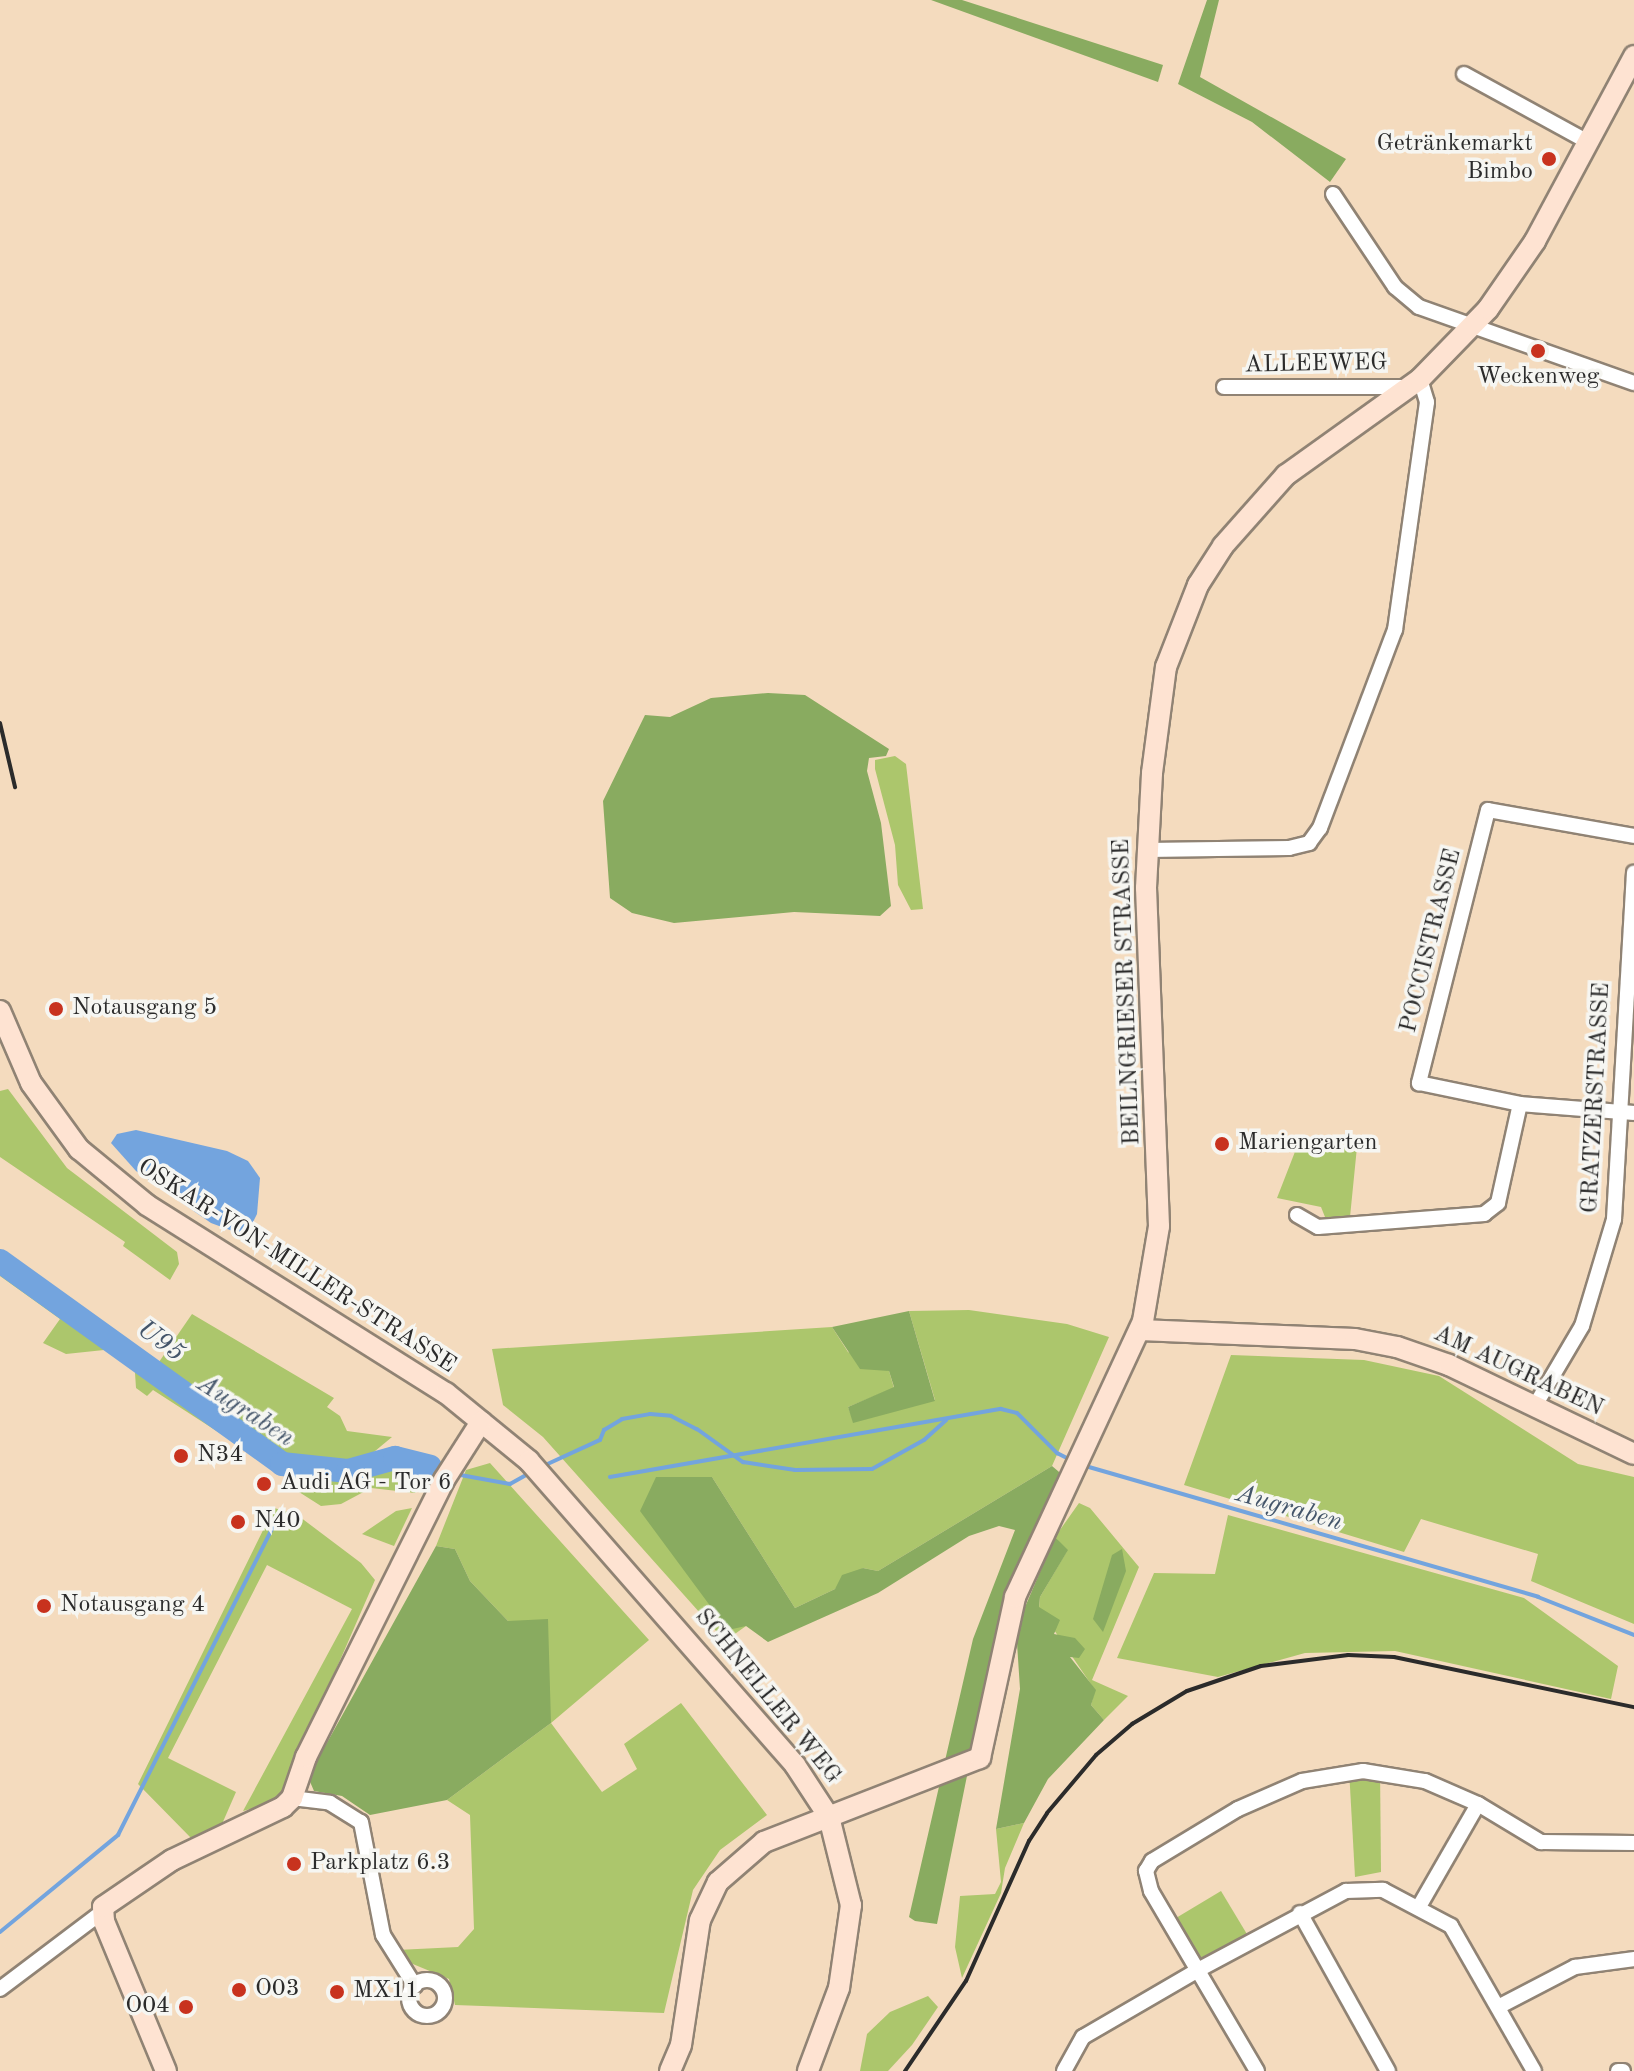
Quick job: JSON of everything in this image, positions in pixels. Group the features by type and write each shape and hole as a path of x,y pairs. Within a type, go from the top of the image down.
{"main road":[{"name":"BEILNGRIESER STRASSE","path":"829,1817 980,1758 1005,1627 1029,1563 1087,1450 1140,1330 1152,1295 1159,1226 1147,850 1160,699 1179,628 1198,585 1231,536 1286,475 1414,383 1476,324 1535,241 1634,56"},
{"name":"OSKAR-VON-MILLER-STRASSE","path":"0,1011 16,1057 54,1120 113,1181 391,1355 481,1422"},
{"name":"AM AUGRABEN","path":"1140,1330 1383,1344 1449,1365 1536,1404 1634,1454"},
{"name":"SCHNELLER WEG","path":"481,1422 546,1478 795,1765 829,1817 850,1891 851,1919 839,1988 808,2071"},
{"path":"166,2071 101,1913 107,1902 172,1860 283,1807 292,1798 306,1757 448,1473 481,1422"},
{"path":"670,2071 684,2029 697,1930 718,1882 764,1842 829,1817"}],"street":[{"path":"1464,74 1588,142"},
{"path":"1333,194 1395,287 1419,307 1476,324 1498,337 1634,383"},
{"path":"1147,850 1289,848 1309,843 1320,828 1395,630 1427,402 1414,383"},
{"name":"ALLEEWEG","path":"1224,387 1414,383"},
{"name":"POCCISTRASSE","path":"1520,1104 1419,1083 1488,810 1634,836"},
{"name":"GRATZERSTRASSE","path":"1536,1404 1582,1326 1614,1219 1634,873"},
{"path":"1297,1215 1318,1227 1484,1214 1498,1203 1520,1104 1634,1113"},
{"path":"1257,2071 1151,1891 1146,1871 1152,1861 1238,1809 1302,1781 1363,1771 1425,1781 1478,1804 1541,1842 1634,1843"},
{"path":"292,1798 330,1803 361,1822 383,1935 415,1986"},
{"path":"1420,1905 1478,1804"},
{"path":"1064,2071 1083,2037 1198,1970 1346,1891 1383,1890 1420,1905 1451,1926 1500,2006 1534,2071"},
{"path":"0,1989 101,1913"},
{"path":"1300,1913 1388,2071"},
{"path":"1500,2006 1575,1967 1634,1959"}],"green space":[{"path":"931,0 962,0 1163,65 1158,82"},
{"path":"1207,0 1219,0 1200,77 1346,159 1330,182 1252,122 1178,84"},
{"path":"768,693 805,695 889,749 886,756 869,758 867,771 881,823 891,906 880,916 794,912 674,923 632,913 610,898 603,801 645,715 670,717 711,698"},
{"path":"895,756 906,764 923,909 911,910 898,885 895,845 875,769 875,760"},
{"path":"8,1089 67,1168 177,1252 179,1264 170,1280 123,1246 125,1242 0,1157 0,1091"},
{"path":"1298,1144 1357,1147 1350,1217 1325,1217 1321,1207 1277,1198"},
{"path":"0,1249 118,1332 104,1350 66,1354 43,1343 60,1319 0,1276"},
{"path":"969,1310 1067,1324 1109,1337 1052,1466 878,1571 863,1568 835,1589 795,1608 712,1477 746,1626 725,1641 543,1437 503,1405 492,1349 832,1327 848,1352 889,1371 894,1388 848,1407 854,1422 935,1400 909,1311"},
{"path":"909,1311 935,1401 853,1423 848,1407 894,1387 889,1371 860,1369 832,1327"},
{"path":"192,1314 334,1398 327,1407 340,1416 347,1431 392,1437 351,1471 396,1461 429,1471 415,1493 371,1488 341,1504 321,1506 288,1485 291,1479 153,1390 147,1396 136,1388 135,1373 149,1355 159,1362"},
{"path":"1231,1355 1364,1360 1439,1376 1578,1464 1634,1477 1634,1624 1531,1581 1538,1554 1421,1519 1404,1552 1184,1485"},
{"path":"490,1463 649,1640 551,1723 508,1621 470,1581 455,1549 436,1546 466,1470"},
{"path":"1052,1466 1065,1477 1000,1613 937,1924 915,1921 909,1917 973,1639 1015,1530 999,1526 969,1536 878,1593 768,1642 746,1626 728,1630 640,1511 656,1477 712,1477 795,1608 835,1589 842,1575 863,1568 878,1571"},
{"path":"1079,1503 1090,1508 1139,1567 1092,1680 1128,1696 1104,1720 1091,1705 1095,1690 1039,1608 1040,1597 1067,1551 1055,1537"},
{"path":"274,1508 296,1514 361,1563 375,1580 283,1791 266,1805 243,1811 352,1609 267,1565 168,1758 236,1792 222,1824 191,1838 138,1784"},
{"path":"412,1508 394,1546 362,1534 396,1511"},
{"path":"1228,1515 1524,1598 1618,1666 1611,1699 1395,1651 1305,1653 1218,1677 1117,1658 1154,1573 1215,1574"},
{"path":"1055,1537 1068,1550 1040,1597 1039,1607 1060,1620 1054,1634 1075,1638 1085,1649 1079,1658 1070,1657 1096,1690 1091,1705 1104,1720 1048,1779 1024,1823 996,1829 1020,1689 1016,1628"},
{"path":"436,1546 455,1549 470,1581 508,1621 548,1619 551,1723 447,1800 370,1815 342,1796 314,1791 308,1777"},
{"path":"1122,1549 1126,1571 1103,1632 1093,1619 1112,1555"},
{"path":"681,1703 767,1815 720,1850 693,1890 664,2013 455,2005 449,1979 408,1962 397,1950 458,1947 474,1929 470,1815 447,1800 551,1723 602,1792 637,1769 624,1744"},
{"path":"1380,1768 1381,1872 1355,1877 1349,1769"},
{"path":"1024,1823 1005,1868 1001,1893 962,1978 955,1947 960,1896 995,1894 1001,1882 996,1829"},
{"path":"1221,1891 1248,1936 1203,1962 1176,1918"},
{"path":"928,1996 938,2007 912,2045 888,2071 860,2071 867,2034 890,2012"}],"water":[{"path":"136,1130 227,1151 248,1161 260,1178 257,1214 246,1236 211,1223 136,1171 111,1143 117,1134"}],"waterway":[{"name":"Augraben","path":"0,1260 112,1341"},
{"name":"Augraben","path":"0,1261 282,1464 348,1471 395,1458 430,1467"},
{"name":"Augraben","path":"143,1364 282,1464 348,1471 395,1458 442,1470"},
{"name":"Augraben","path":"610,1477 1001,1409 1017,1413 1057,1453 1071,1460"},
{"name":"Augraben","path":"541,1467 600,1440 604,1430 622,1419 650,1414 671,1416 697,1429 743,1462 795,1470 872,1469 924,1440 946,1420"},
{"name":"Augraben","path":"1082,1465 1538,1597 1634,1635"},
{"path":"295,1484 302,1469"},
{"name":"Augraben","path":"455,1474 510,1484 530,1473"},
{"path":"0,1932 118,1835 280,1513"}],"railway":[{"path":"0,723 15,787"},
{"path":"905,2071 966,1981 1029,1841 1047,1813 1096,1755 1132,1724 1187,1691 1261,1666 1348,1655 1394,1657 1634,1707"}],"place":[{"name":"Getränkemarkt Bimbo","path":"1549,159"},
{"name":"Weckenweg","path":"1538,351"},
{"name":"Notausgang 5","path":"56,1009"},
{"name":"Mariengarten","path":"1222,1144"},
{"name":"N34","path":"181,1456"},
{"name":"Audi AG - Tor 6","path":"264,1484"},
{"name":"N40","path":"238,1522"},
{"name":"Notausgang 4","path":"44,1606"},
{"name":"Parkplatz 6.3","path":"294,1864"},
{"name":"O03","path":"239,1990"},
{"name":"MX11","path":"337,1992"},
{"name":"O04","path":"186,2007"}],"water label":[{"name":"U95","path":"160,1342"}]}
